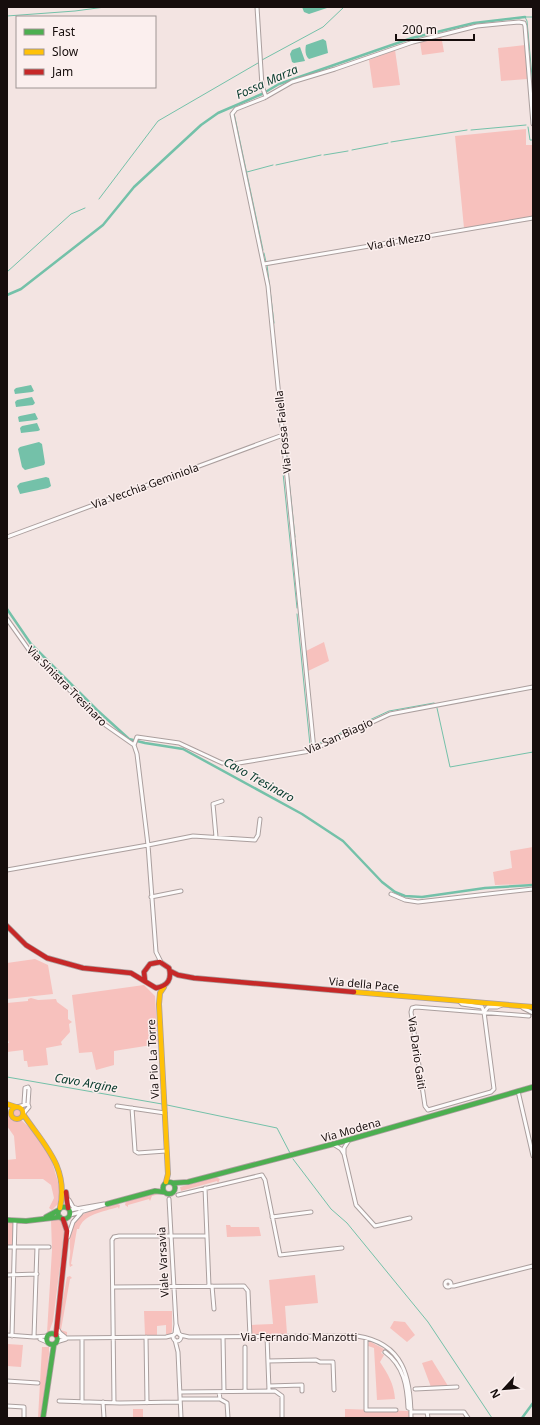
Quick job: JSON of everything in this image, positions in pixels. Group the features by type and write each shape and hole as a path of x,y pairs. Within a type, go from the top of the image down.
{"main road":[{"path":"7,926 16,937 29,948 52,961 80,968 130,973 154,988 166,985 170,977 170,970 163,963 156,962 130,973"},
{"path":"145,981 144,974 148,966"},
{"name":"Via della Pace","path":"170,970 178,975 194,978 533,1007"},
{"name":"Via della Pace","path":"166,985 178,979 194,978"},
{"name":"Via Pio La Torre","path":"166,985 160,993 159,1004 166,1151 168,1174 172,1183 169,1192"},
{"name":"Via Pio La Torre","path":"154,988 159,1004"},
{"name":"Via Modena","path":"164,1184 188,1182 221,1174 349,1140 533,1087"},
{"path":"7,1105 22,1109 23,1114 29,1124 48,1147 61,1174 66,1190 69,1212 68,1237 65,1248"},
{"path":"7,1105 12,1117 29,1124"},
{"path":"11,1113 12,1109 17,1107"},
{"path":"17,1119 23,1114"},
{"path":"43,1418 52,1343 56,1336 56,1321 67,1227 59,1209 64,1195 61,1174"},
{"name":"Via Pio La Torre","path":"164,1184 168,1174"},
{"name":"Via Modena","path":"169,1192 188,1182"},
{"path":"155,1191 164,1184 169,1192"},
{"path":"107,1204 155,1191 169,1192"},
{"name":"Viale Varsavia","path":"169,1192 169,1199"},
{"path":"42,1219 63,1207 69,1212"},
{"path":"7,1220 15,1221 62,1218 69,1212"},
{"path":"52,1343 48,1335 58,1306"},
{"path":"48,1335 56,1336"}],"street":[{"path":"257,7 263,91 265,96 292,82 413,42 477,26 513,22 524,23 533,124"},
{"name":"Via Fossa Faiella","path":"265,96 236,109 233,112 232,118 264,264 283,435 314,750"},
{"name":"Via di Mezzo","path":"264,264 533,218"},
{"name":"Via Vecchia Geminiola","path":"7,537 283,435"},
{"name":"Via Sinistra Tresinaro","path":"7,619 30,650 104,724 135,742"},
{"name":"Via San Biagio","path":"135,742 139,737 178,743 227,765 314,750 390,714 533,687"},
{"path":"135,742 148,844 156,952 158,958 163,963"},
{"path":"216,837 213,804 222,801"},
{"path":"7,870 193,836 254,840 258,835 260,819"},
{"path":"391,894 405,900 418,902 533,889"},
{"path":"152,897 181,891"},
{"path":"148,966 156,952"},
{"name":"Via Dario Gaiti","path":"459,1001 462,1004 482,1007 484,1012 495,1087 491,1092 431,1110 425,1108 411,1012 412,1008 416,1007 484,1012 529,1016"},
{"name":"Via Dario Gaiti","path":"484,1012 488,1007 497,1007 503,1004"},
{"path":"514,1005 533,1013"},
{"path":"518,1091 533,1156"},
{"path":"461,1101 462,1107"},
{"path":"17,1107 26,1104 28,1107 23,1114"},
{"name":"Via Pio La Torre","path":"117,1106 165,1113"},
{"path":"132,1108 135,1151 166,1151"},
{"path":"342,1148 349,1140"},
{"path":"341,1142 356,1205 374,1226 410,1218"},
{"path":"333,1144 342,1148"},
{"path":"221,1174 223,1183"},
{"path":"178,1195 258,1175 263,1176 280,1255 342,1248"},
{"path":"205,1188 207,1236 214,1309"},
{"path":"66,1190 70,1204 74,1208 82,1210"},
{"name":"Viale Varsavia","path":"169,1199 176,1324 174,1337 178,1350"},
{"path":"69,1212 107,1204"},
{"path":"68,1237 73,1222 82,1210"},
{"path":"272,1217 311,1212"},
{"path":"12,1336 15,1221"},
{"path":"114,1403 112,1240 114,1237 207,1236"},
{"path":"7,1247 49,1247"},
{"path":"34,1337 37,1247"},
{"path":"451,1284 456,1286 533,1266"},
{"path":"7,1275 36,1274"},
{"path":"113,1287 246,1286 248,1291 250,1337"},
{"path":"56,1321 60,1333 66,1338"},
{"name":"Viale Varsavia","path":"176,1324 180,1334 178,1350 181,1418"},
{"path":"56,1336 66,1338 114,1338 174,1337 180,1334"},
{"name":"Via Fernando Manzotti","path":"180,1334 189,1337 358,1336 366,1338 387,1348 402,1364 409,1380 412,1418"},
{"path":"7,1335 34,1337 48,1335"},
{"path":"268,1336 269,1388"},
{"path":"34,1337 52,1343 66,1338"},
{"path":"146,1337 147,1403"},
{"path":"174,1337 180,1340"},
{"name":"Via Fernando Manzotti","path":"180,1340 189,1337"},
{"path":"223,1337 224,1392"},
{"path":"82,1338 82,1402"},
{"path":"366,1338 366,1410 396,1410"},
{"path":"245,1347 245,1391"},
{"name":"Via Fernando Manzotti","path":"385,1352 394,1360 404,1376 408,1408 411,1410"},
{"path":"268,1361 316,1360 320,1362 333,1362 334,1390"},
{"path":"7,1380 38,1383"},
{"path":"180,1392 245,1391 302,1385 302,1391"},
{"path":"415,1389 457,1387"},
{"path":"269,1388 277,1391 281,1395 282,1418"},
{"path":"219,1392 220,1398"},
{"path":"59,1401 147,1403 220,1398 227,1403 228,1418"},
{"path":"103,1402 104,1418"},
{"path":"7,1406 24,1406 24,1418"},
{"path":"411,1410 427,1412 464,1412 468,1418"},
{"path":"427,1412 428,1418"}],"shaded area":[{"path":"302,7 330,7 309,14 304,12"},
{"path":"441,35 444,52 422,55 420,42"},
{"path":"323,39 326,41 328,53 309,59 305,50 306,45"},
{"path":"525,45 527,79 501,81 498,48"},
{"path":"300,47 305,61 294,63 292,62 290,54 292,50"},
{"path":"395,50 400,85 373,88 369,60"},
{"path":"526,129 526,145 532,145 533,216 464,228 455,136"},
{"path":"31,385 34,391 15,394 14,390 16,388"},
{"path":"32,397 35,403 33,405 16,407 15,402 17,400"},
{"path":"35,413 38,419 19,422 18,417"},
{"path":"37,423 40,430 21,433 20,428 22,426"},
{"path":"39,442 42,444 44,465 25,470 22,467 18,449 20,447"},
{"path":"46,477 49,478 51,486 48,488 20,494 17,486 20,483"},
{"path":"324,642 329,661 308,671 306,651"},
{"path":"533,847 533,884 495,885 493,872 512,868 510,851"},
{"path":"35,959 48,965 53,994 7,999 7,963"},
{"path":"144,985 155,996 158,1044 114,1051 114,1065 96,1070 92,1052 79,1053 72,995"},
{"path":"31,998 38,1000 56,999 57,1002 68,1010 68,1019 72,1022 69,1024 70,1032 61,1042 62,1045 46,1048 48,1065 28,1067 27,1061 24,1061 23,1050 7,1052 7,1043 9,1043 7,1037 7,1003 28,1001 28,999"},
{"path":"15,1108 20,1110 21,1114 19,1118 32,1130 50,1155 60,1189 58,1204 52,1210 49,1208 54,1198 51,1185 43,1179 7,1179 7,1160 16,1159 14,1136 7,1126 7,1110 12,1113"},
{"path":"216,1177 220,1179 218,1183 217,1181 181,1191 180,1187"},
{"path":"158,1192 159,1194 152,1196 150,1201 149,1199 128,1205 128,1207 125,1205 126,1201"},
{"path":"116,1203 120,1205 119,1209 118,1207 94,1214 85,1220 79,1229 77,1229 71,1264 73,1265 70,1267 70,1237 72,1227 76,1221 88,1212"},
{"path":"57,1218 62,1221 65,1227 53,1321 49,1332 47,1333 52,1250 51,1220"},
{"path":"8,1223 13,1223 13,1245 8,1245"},
{"path":"226,1225 230,1225 231,1227 259,1227 261,1236 227,1237"},
{"path":"315,1275 318,1303 285,1306 287,1334 252,1335 251,1325 273,1324 269,1280"},
{"path":"70,1276 72,1278 70,1279 61,1330 67,1332 67,1336 62,1335 58,1326 67,1277"},
{"path":"144,1311 172,1311 171,1334 166,1334 166,1325 157,1326 157,1335 145,1335"},
{"path":"394,1321 405,1322 415,1335 407,1342 390,1328"},
{"path":"369,1341 384,1349 381,1353 384,1355 380,1362 390,1379 395,1399 377,1400 374,1348 368,1346"},
{"path":"7,1344 23,1345 21,1367 7,1366"},
{"path":"42,1347 49,1347 49,1354 41,1418 38,1418"},
{"path":"432,1360 448,1386 431,1387 422,1363"},
{"path":"133,1409 143,1409 143,1418 133,1418"},
{"path":"345,1409 409,1411 409,1418 345,1418"}],"waterway":[{"path":"7,16 75,11 105,7"},
{"path":"262,60 323,27 344,7"},
{"name":"Fossa Marza","path":"533,17 525,17 527,21 533,88"},
{"name":"Fossa Marza","path":"7,295 21,289 103,225 134,187 201,125 218,113 262,94 279,84 412,38 474,23 525,17"},
{"path":"99,199 158,121 258,63"},
{"path":"234,113 263,250"},
{"path":"471,130 526,125"},
{"path":"528,127 530,140 533,140"},
{"path":"391,142 467,130"},
{"path":"352,150 388,143"},
{"path":"324,155 348,151"},
{"path":"276,165 321,155"},
{"path":"247,172 273,165"},
{"path":"7,272 71,214 85,208"},
{"path":"264,253 266,262"},
{"path":"267,265 274,323"},
{"path":"285,434 287,458"},
{"path":"287,461 295,537"},
{"path":"283,473 297,608"},
{"path":"295,540 302,612"},
{"name":"Cavo Tresinaro","path":"7,609 31,644 97,710 129,739 183,749 302,814 343,841 382,882 395,892 405,896 422,897 485,888 533,885"},
{"path":"297,614 310,745"},
{"path":"363,723 389,711 434,703"},
{"path":"437,708 450,767 533,752"},
{"path":"316,745 347,730"},
{"name":"Cavo Argine","path":"7,1077 162,1104"},
{"path":"167,1105 277,1128 290,1153"},
{"path":"293,1159 331,1209 347,1223 428,1322 492,1418"},
{"path":"522,1418 533,1403"}],"traffic: fast":[{"path":"173,1183 188,1182 341,1142 533,1087"},
{"path":"167,1182 171,1182 175,1188 171,1194 167,1194 163,1190 163,1186 167,1182"},
{"path":"107,1204 155,1191 164,1192"},
{"path":"62,1207 66,1207 70,1213 66,1219 62,1219 58,1215 58,1211 62,1207"},
{"path":"46,1217 59,1210"},
{"path":"7,1220 26,1221 60,1217"},
{"path":"50,1334 54,1334 56,1335 57,1339 56,1343 50,1344 47,1341 47,1337 50,1334"},
{"path":"43,1418 54,1344"}],"traffic: slow":[{"path":"164,987 160,993 159,1004 168,1174 166,1182"},
{"path":"354,992 533,1007"},
{"path":"7,1104 16,1107"},
{"path":"15,1107 19,1107 23,1113 19,1119 15,1119 11,1115 11,1111 15,1107"},
{"path":"23,1114 53,1157 58,1168 62,1193 60,1208"}],"traffic: jam":[{"path":"7,926 26,945 47,958 83,968 131,973 156,988 164,986 168,981 170,975 169,968 160,962 150,964 144,972 145,981"},
{"path":"170,971 178,975 194,978 354,992"},
{"path":"66,1192 68,1208"},
{"path":"56,1335 67,1231 63,1219"}]}
